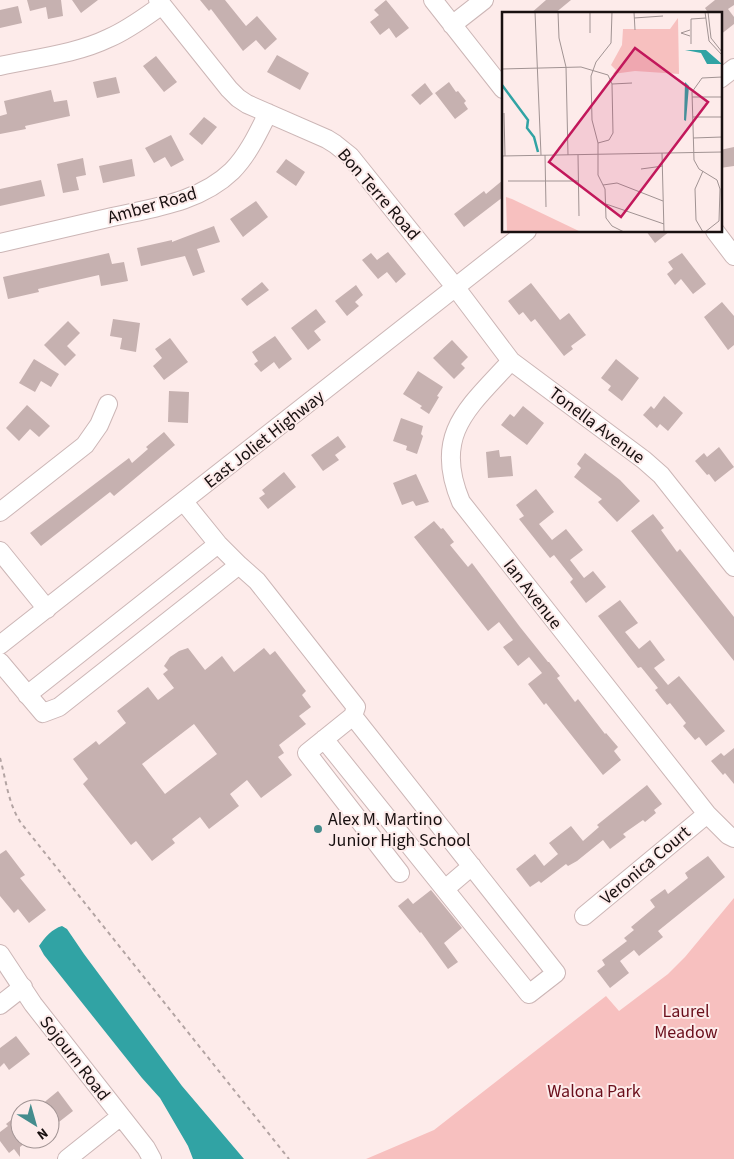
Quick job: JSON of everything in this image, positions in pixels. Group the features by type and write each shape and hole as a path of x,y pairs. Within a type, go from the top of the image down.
{"street":[{"path":"433,0 502,88"},
{"path":"452,25 484,0"},
{"path":"0,66 87,47 101,42 135,24 160,2"},
{"name":"Bon Terre Road","path":"160,2 228,89 238,98 247,104 335,144 350,156 456,288"},
{"path":"722,77 734,68"},
{"name":"Amber Road","path":"0,243 164,205 198,194 220,180 239,162 268,113"},
{"name":"East Joliet Highway","path":"0,645 526,232"},
{"path":"716,232 734,256"},
{"name":"Tonella Avenue","path":"456,288 511,361 644,460 661,475 734,567"},
{"name":"Ian Avenue","path":"511,361 468,409 454,433 450,458 454,486 460,502 707,814 734,838"},
{"path":"0,512 85,445 99,426 108,404"},
{"path":"184,502 218,544 257,581 356,706 353,716 307,753 400,873"},
{"path":"27,695 218,544"},
{"path":"0,551 47,609"},
{"path":"0,662 43,713 59,707 239,565"},
{"path":"324,739 529,994 556,973 353,716"},
{"name":"Veronica Court","path":"584,916 707,814"},
{"path":"445,889 472,866"},
{"name":"Sojourn Road","path":"0,954 33,1004 146,1148 152,1159"},
{"path":"0,1005 23,987"},
{"path":"67,1159 121,1116"}],"path":[{"path":"0,758 11,803 21,823 289,1159"}],"green space":[{"name":"Walona Park","path":"734,898 734,1159 366,1159 434,1130 606,996 619,1011 668,974 685,957"}],"water":[{"path":"62,926 67,929 182,1086 244,1159 193,1159 188,1146 160,1098 44,955 39,946 49,934"}],"building":[{"path":"27,0 61,0 63,16 48,19 46,7 30,11"},
{"path":"72,0 98,0 81,13"},
{"path":"200,0 225,0 246,26 257,16 277,39 265,50 256,40 243,51 211,9 209,11"},
{"path":"386,0 409,28 396,38 389,28 380,35 370,22 379,15 374,10"},
{"path":"546,0 571,0 556,12 532,12"},
{"path":"715,0 734,0 734,5 728,9 734,17 734,24 722,33 722,12 708,12 705,8"},
{"path":"18,6 22,23 0,28 0,10"},
{"path":"277,55 309,73 300,90 267,72"},
{"path":"156,56 177,82 164,92 143,66"},
{"path":"116,77 120,93 97,98 93,82"},
{"path":"449,82 466,101 464,103 468,109 455,119 435,93"},
{"path":"425,83 433,94 420,105 411,95"},
{"path":"51,90 54,102 67,100 70,116 25,126 26,129 0,134 0,116 7,114 4,101"},
{"path":"204,117 217,127 202,145 189,134"},
{"path":"171,135 184,160 171,167 165,157 154,163 145,148"},
{"path":"734,147 734,166 722,168 722,150"},
{"path":"83,158 86,175 76,177 79,190 63,193 57,164"},
{"path":"132,159 135,176 103,183 99,166"},
{"path":"286,159 305,172 296,186 276,172"},
{"path":"41,180 45,196 0,206 0,189"},
{"path":"502,181 502,198 464,227 454,214 484,191 486,194"},
{"path":"256,201 268,217 243,237 230,219"},
{"path":"214,226 220,242 197,249 205,272 193,276 185,256 141,266 137,248 172,240 172,242"},
{"path":"647,232 669,232 655,243"},
{"path":"388,252 406,274 396,283 387,272 378,279 362,260 371,253 377,260"},
{"path":"109,253 112,264 124,262 128,281 101,286 99,275 38,289 39,292 8,299 3,277"},
{"path":"682,253 706,284 693,294 681,279 675,285 667,274 673,269 668,262"},
{"path":"262,282 269,290 247,306 241,299"},
{"path":"531,283 560,320 569,313 586,335 571,346 573,349 564,356 535,319 531,322 523,312 519,315 508,301"},
{"path":"356,285 363,295 355,302 359,306 347,316 335,301"},
{"path":"722,302 734,316 734,345 728,350 704,317"},
{"path":"316,309 326,322 314,331 321,340 308,350 291,328"},
{"path":"113,319 140,323 136,352 120,349 122,338 110,336"},
{"path":"68,321 80,333 67,346 76,355 65,366 44,345"},
{"path":"275,336 292,359 279,369 274,362 261,372 254,364 258,361 252,352"},
{"path":"170,338 188,362 164,380 153,366 162,358 155,349"},
{"path":"452,340 468,357 461,364 465,368 454,379 433,358"},
{"path":"34,359 59,374 51,387 41,381 35,392 19,383"},
{"path":"616,359 639,378 622,401 608,390 611,386 601,378"},
{"path":"418,371 443,387 429,414 420,408 422,406 403,394"},
{"path":"169,391 189,392 188,423 168,422"},
{"path":"664,396 683,413 668,431 660,424 657,428 643,415 651,406 654,409"},
{"path":"27,405 50,426 39,437 30,429 19,441 6,428"},
{"path":"523,406 544,423 527,445 501,425 510,414 514,417"},
{"path":"401,418 423,426 421,434 423,436 417,454 406,450 407,446 393,441"},
{"path":"164,432 175,445 114,496 110,492 41,546 30,533 129,458 132,463 148,449 146,447"},
{"path":"338,436 346,447 335,455 339,460 323,471 311,455"},
{"path":"719,447 734,467 715,482 695,461 704,453 707,457"},
{"path":"499,450 500,457 511,456 513,476 488,478 486,452"},
{"path":"585,453 620,480 640,501 617,522 598,502 602,499 574,477 581,468 577,464"},
{"path":"284,472 296,487 268,509 259,498 265,494 262,490"},
{"path":"416,474 429,502 416,506 413,501 402,505 393,483"},
{"path":"536,489 554,512 539,524 552,540 566,529 583,550 570,560 584,578 593,571 606,587 586,603 570,582 573,579 554,555 550,558 519,519 524,516 516,505"},
{"path":"653,514 664,528 661,530 677,552 680,549 734,617 734,661 631,531"},
{"path":"434,521 441,529 443,528 454,542 450,545 468,567 472,563 560,676 557,678 575,702 578,699 605,734 618,747 614,751 621,760 603,775 546,703 544,705 528,684 542,673 529,657 518,666 503,647 513,640 499,622 488,631 414,537"},
{"path":"620,600 638,623 625,632 639,649 650,640 665,660 654,668 668,685 679,676 725,731 706,746 699,737 695,740 683,726 686,723 670,703 667,705 655,690 658,688 641,667 638,668 598,616"},
{"name":"Alex M. Martino Junior High School","path":"188,648 205,670 222,656 234,672 264,648 270,655 275,651 306,691 302,695 311,707 299,716 306,724 279,745 284,753 278,757 292,775 261,798 247,780 230,794 239,806 209,829 200,817 172,839 175,843 152,861 136,841 131,845 83,784 88,779 73,759 96,741 99,745 126,723 117,711 148,687 158,700 174,688 163,674 168,670 164,666 170,657","holes":["194,724 217,754 165,794 142,764"]},
{"path":"734,748 734,784 711,761 721,753 724,756"},
{"path":"647,785 662,804 654,810 656,813 645,822 643,820 623,834 626,837 610,849 603,840 577,861 568,866 566,864 541,883 539,881 530,887 516,869 535,854 544,866 558,854 549,843 571,826 583,841 599,827 597,825"},
{"path":"6,850 25,875 20,878 46,910 29,923 18,909 14,913 0,896 0,854"},
{"path":"708,856 725,877 658,931 663,937 639,956 634,950 620,961 629,973 610,988 597,971 605,965 602,960 627,941 624,938 634,930 631,927 655,907 650,900 665,889 668,894 688,878 685,873"},
{"path":"431,890 462,928 444,943 458,962 448,969 421,932 398,906 408,898 413,904"},
{"path":"16,1036 30,1054 9,1070 4,1063 0,1067 0,1048"},
{"path":"58,1091 73,1111 60,1121 60,1099 48,1099"},
{"path":"10,1121 10,1149 14,1149 9,1153 0,1141 0,1132 8,1126 6,1124"},
{"path":"14,1149 20,1149 20,1157"}],"place":[{"name":"Alex M. Martino Junior High School","path":"318,829"}],"park label":[{"name":"Laurel Meadow","path":"686,1021"}]}
